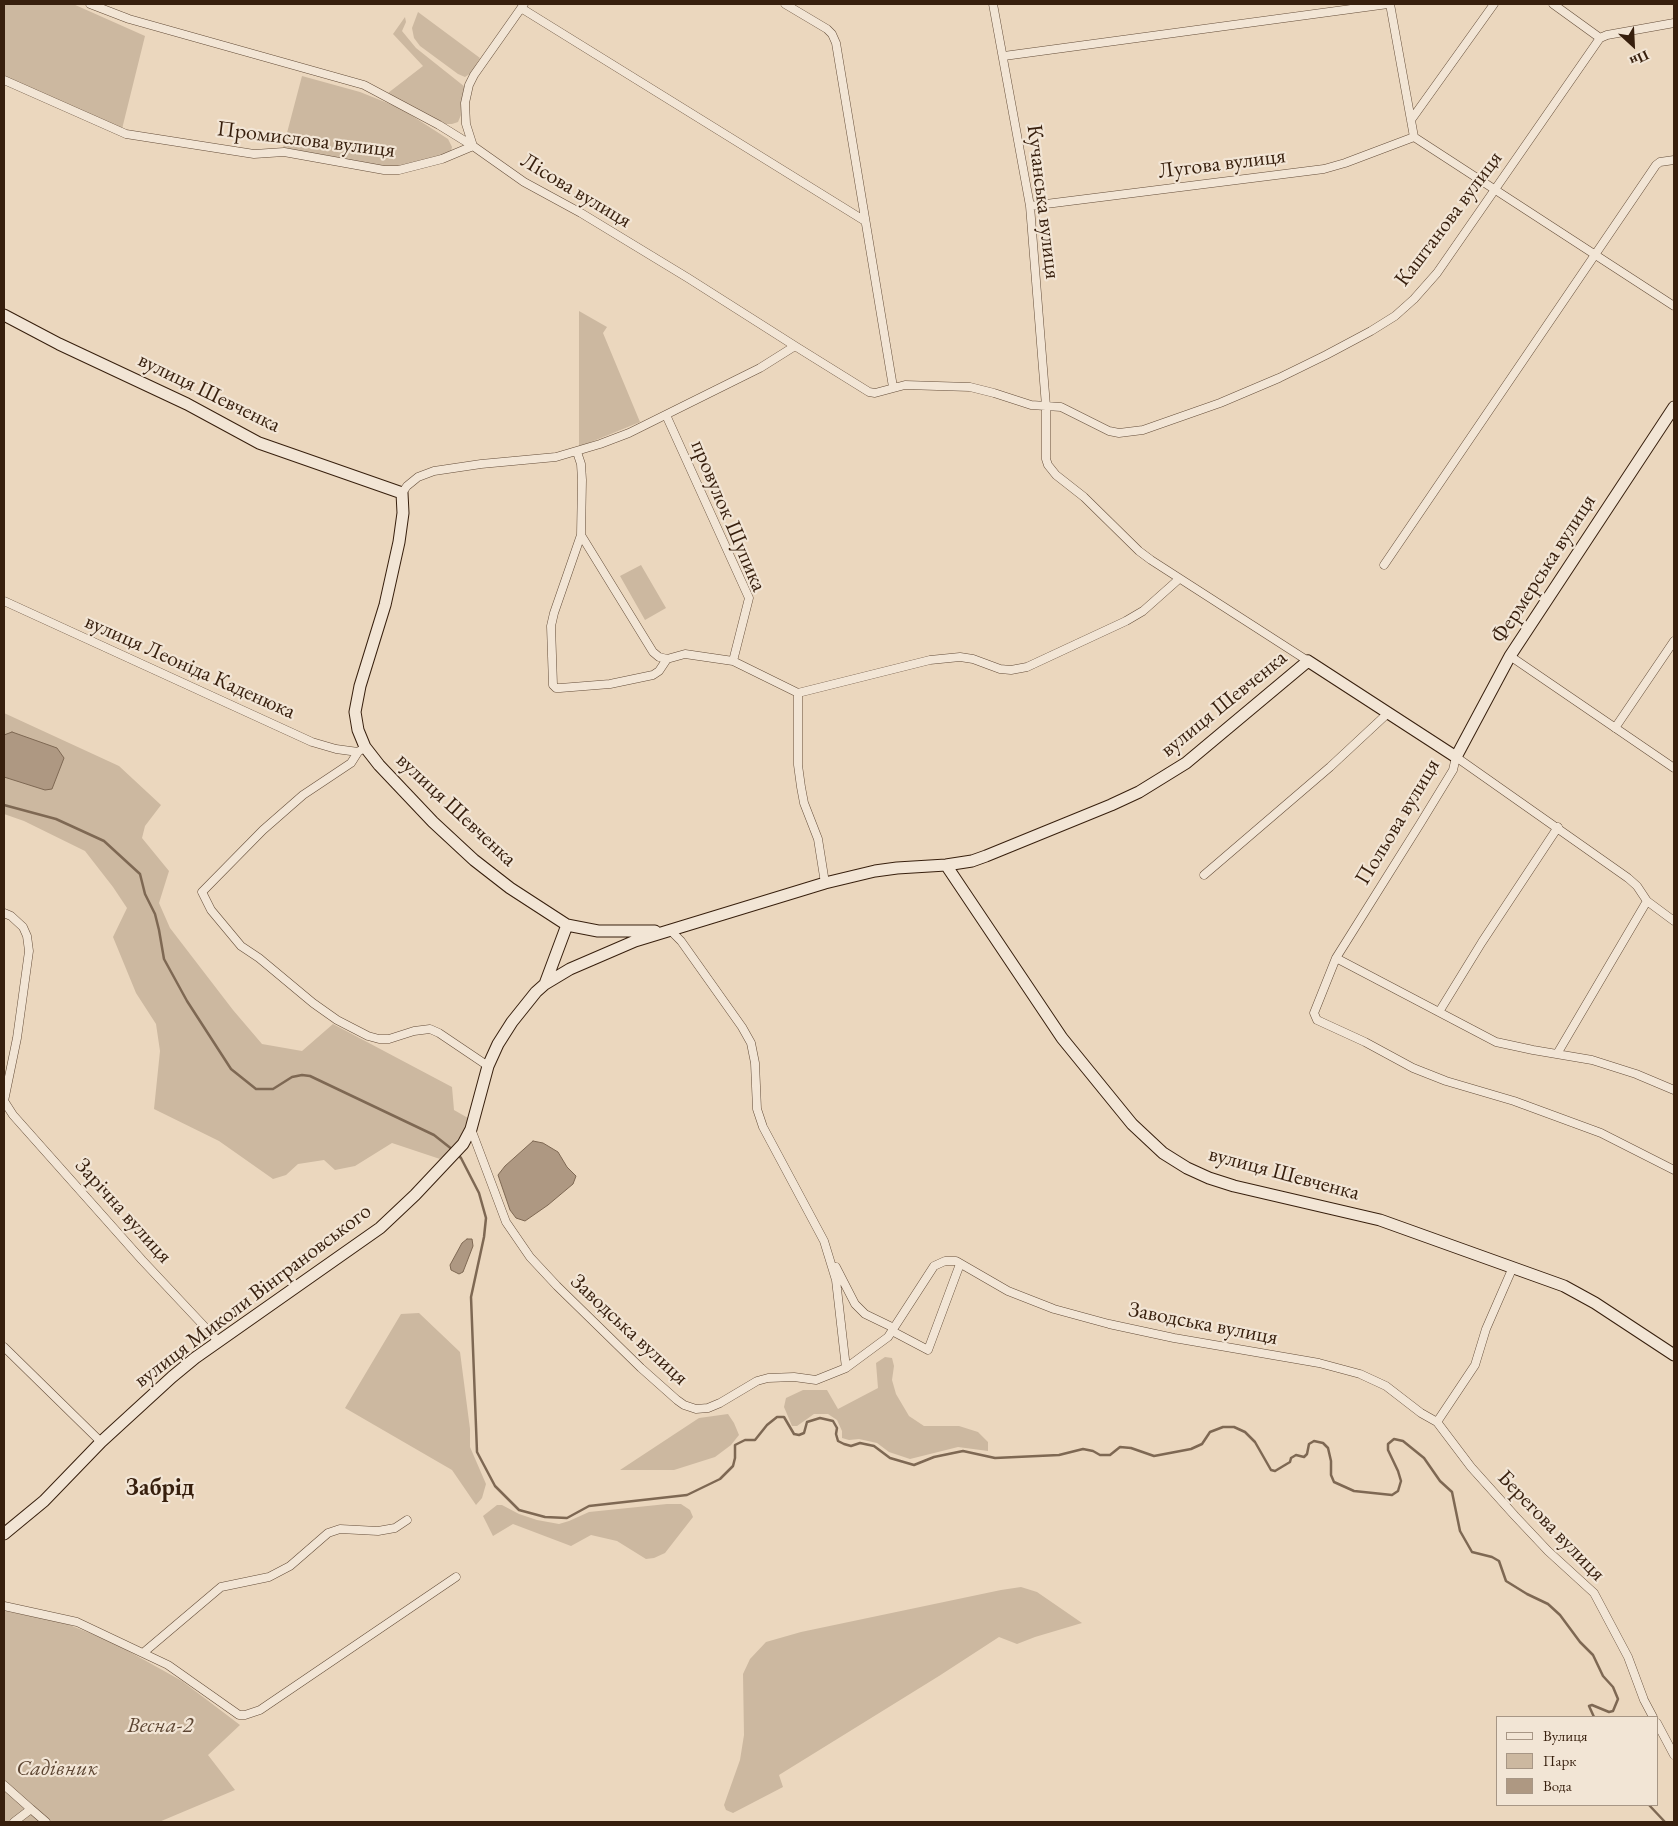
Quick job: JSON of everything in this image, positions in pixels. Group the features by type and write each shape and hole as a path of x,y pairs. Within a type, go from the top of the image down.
{"main road":[{"name":"вулиця Шевченка","path":"4,315 59,344 187,404 259,443 402,493 403,513 400,542 385,605 360,686 355,712 361,750 379,765 432,822 474,860 510,888 567,926 598,931 671,931"},
{"name":"Фермерська вулиця","path":"1456,758 1510,656 1674,407"},
{"name":"вулиця Шевченка","path":"488,1066 498,1044 512,1022 536,992 545,984 570,969 635,941 825,883 875,871 960,864 986,856 1139,792 1186,763 1308,662"},
{"path":"1308,662 1456,758"},
{"name":"вулиця Шевченка","path":"946,865 1062,1038 1132,1124 1162,1152 1187,1168 1209,1178 1234,1186 1380,1220 1564,1286 1595,1303 1674,1355"},
{"name":"вулиця Шевченка","path":"545,984 567,926"},
{"name":"вулиця Миколи Вінграновського","path":"4,1534 44,1501 101,1442 172,1378 380,1228 415,1196 461,1147 471,1130 488,1066"}],"street":[{"name":"Промислова вулиця","path":"90,4 129,19 364,84 473,146"},
{"path":"785,4 827,30 832,34 836,43 893,388"},
{"name":"Кучанська вулиця","path":"993,4 1030,206 1046,406"},
{"path":"1004,56 1389,4 1414,138 1674,306"},
{"path":"1411,120 1494,4"},
{"path":"1553,4 1600,38 1607,35 1674,23"},
{"path":"473,146 466,124 466,103 469,85 474,75 523,6 866,221"},
{"name":"Каштанова вулиця","path":"893,388 922,384 970,387 1031,405 1061,407 1109,431 1119,434 1129,433 1220,403 1287,374 1371,331 1395,316 1414,298 1437,273 1600,38"},
{"name":"Промислова вулиця","path":"4,80 126,134 254,154 284,152 384,170 399,170 442,159 473,146"},
{"name":"Лугова вулиця","path":"1030,206 1324,169 1414,138"},
{"name":"Лісова вулиця","path":"473,146 524,182 680,273 869,392 875,393 893,388"},
{"path":"1384,564 1656,165 1660,162 1674,160"},
{"path":"402,493 407,486 418,478 434,472 481,464 556,457 577,452 666,415 760,368 795,346"},
{"name":"вулиця Шевченка","path":"1046,406 1046,459 1050,470 1084,497 1139,551 1308,662"},
{"name":"провулок Шупика","path":"666,415 749,598 733,661"},
{"path":"577,452 582,480 581,535 554,612 551,626 554,685 556,688 560,688 610,684 653,675 659,671 667,659"},
{"path":"581,535 659,658 667,659 685,654 733,661 798,693 930,660 960,657 1000,669 1012,670 1027,667 1143,612 1179,579"},
{"name":"вулиця Леоніда Каденюка","path":"4,601 312,742 336,749 361,750"},
{"path":"1615,728 1674,641"},
{"path":"1510,656 1674,768"},
{"path":"798,693 798,765 801,787 804,803 818,839 825,883"},
{"path":"1204,875 1330,767 1388,713"},
{"path":"361,750 351,763 304,795 263,830 202,892 211,910 241,946 259,958 313,1003 338,1020 368,1036 379,1039 389,1039 414,1031 430,1029 488,1066"},
{"name":"Польова вулиця","path":"1674,921 1647,901 1637,886 1628,878 1558,827 1456,758 1453,770 1336,958 1314,1013 1317,1020 1413,1068 1446,1081 1514,1101 1601,1133 1636,1149 1674,1170"},
{"path":"1439,1012 1482,942 1558,827"},
{"path":"1557,1054 1647,901"},
{"name":"Зарічна вулиця","path":"4,913 11,916 23,927 27,936 29,951 18,1038 4,1093 4,1101 13,1115 142,1260 220,1342"},
{"path":"671,931 681,941 742,1027 751,1043 755,1063 756,1103 763,1127 824,1241 855,1304 865,1314 928,1350 960,1264"},
{"path":"1336,958 1496,1042 1592,1060 1636,1074 1674,1090"},
{"name":"Заводська вулиця","path":"471,1130 506,1222 530,1257 634,1361 684,1405 708,1408 758,1381 768,1378 794,1377 816,1380 846,1368 888,1337 934,1266 945,1261 956,1261 1008,1291 1054,1309 1109,1324 1174,1338 1319,1363 1360,1374 1386,1386 1421,1413 1437,1422"},
{"path":"824,1241 836,1280 846,1368"},
{"path":"1437,1422 1475,1365 1486,1329 1513,1267"},
{"path":"4,1347 101,1442"},
{"name":"Берегова вулиця","path":"1437,1422 1471,1467 1515,1516 1548,1551 1594,1594 1628,1657 1644,1700 1652,1716"},
{"path":"143,1653 221,1587 268,1577 290,1566 328,1533 340,1529 378,1531 395,1528 406,1520"},
{"path":"4,1606 77,1622 168,1665 239,1715 245,1715 260,1710 456,1578"},
{"path":"1658,1725 1674,1755"},
{"path":"4,1785 46,1822"},
{"path":"14,1822 31,1809"}],"green space":[{"path":"4,4 73,4 145,36 122,129 4,77"},
{"path":"418,12 480,58 471,73 465,77 458,74 420,46 414,38 412,28"},
{"path":"405,17 406,22 402,31 416,48 465,87 461,115 458,122 443,124 388,93 423,66 393,34"},
{"path":"302,76 360,92 400,108 448,139 452,147 451,152 415,165 394,168 283,148"},
{"path":"579,311 607,327 603,333 640,422 579,447"},
{"path":"641,565 666,608 645,620 620,576"},
{"path":"4,713 119,766 161,805 145,826 142,838 169,871 159,903 170,928 233,1010 262,1044 302,1051 333,1024 452,1087 454,1110 468,1118 463,1133 452,1148 440,1159 392,1143 355,1166 335,1170 324,1160 298,1164 286,1175 273,1179 219,1141 154,1109 160,1051 156,1024 136,993 113,937 127,908 85,851 24,821 4,814"},
{"path":"419,1313 460,1352 470,1429 470,1447 486,1484 482,1498 476,1505 452,1470 345,1408 401,1314"},
{"path":"885,1357 892,1358 894,1366 892,1380 896,1394 909,1416 924,1426 959,1426 978,1432 988,1442 988,1451 958,1447 910,1459 889,1452 877,1443 842,1438 842,1431 837,1420 828,1414 814,1414 797,1426 792,1426 784,1407 786,1398 803,1390 827,1390 838,1409 878,1388 876,1363"},
{"path":"728,1414 739,1435 731,1445 715,1457 674,1470 620,1470 699,1418"},
{"path":"681,1504 690,1510 693,1517 665,1553 646,1559 617,1541 591,1535 571,1546 513,1524 493,1536 483,1516 497,1505 502,1505 519,1514 537,1520 559,1524 589,1512"},
{"path":"1021,1587 1037,1592 1082,1623 1017,1644 999,1637 779,1775 783,1787 733,1813 726,1810 724,1805 740,1760 744,1735 743,1674 750,1659 766,1642 801,1632"},
{"path":"4,1611 62,1622 112,1642 182,1681 240,1725 208,1755 235,1790 159,1822 4,1822"}],"water":[{"path":"12,732 57,748 64,758 52,789 45,790 4,777 4,735"},
{"path":"533,1141 543,1143 558,1152 567,1167 576,1176 573,1184 525,1221 516,1218 510,1210 498,1175 505,1166"},
{"path":"467,1239 472,1239 473,1246 463,1272 459,1274 451,1270 450,1265 462,1243"}],"waterway":[{"path":"4,805 56,819 104,841 140,874 145,894 155,914 164,959 187,1001 231,1069 256,1089 273,1089 292,1077 310,1076 434,1135 453,1150"},
{"path":"457,1154 461,1158 479,1193 486,1218 484,1237 471,1297 477,1452 495,1486 519,1510 545,1517 567,1518 589,1506 687,1495 720,1479 733,1466 735,1445 745,1440 755,1440 767,1425 777,1417 784,1417 794,1434 799,1435 804,1433 807,1422 820,1418 833,1421 837,1428 838,1441 851,1446 860,1443 874,1446 890,1458 914,1465 934,1457 963,1451 995,1458 1059,1455 1083,1449 1100,1455 1110,1455 1120,1447 1131,1448 1154,1456 1191,1449 1202,1444 1210,1432 1223,1427 1234,1427 1245,1432 1255,1442 1271,1470 1275,1471 1290,1462 1291,1458 1296,1455 1304,1457 1307,1454 1309,1444 1314,1441 1323,1443 1328,1448 1331,1461 1331,1475 1334,1482 1354,1491 1392,1495 1398,1491 1401,1481 1388,1450 1388,1444 1394,1439 1403,1441 1424,1458 1440,1481 1452,1492 1460,1531 1472,1552 1492,1557 1499,1561 1506,1581 1548,1604 1560,1615 1580,1642 1593,1655 1603,1676 1613,1687 1618,1699 1613,1711 1609,1712 1592,1705 1589,1706 1594,1716"},
{"path":"1650,1806 1665,1822"}],"district":[{"name":"Забрід","path":"160,1488"}],"park label":[{"name":"Весна-2","path":"160,1726"},
{"name":"Садівник","path":"57,1769"}]}
